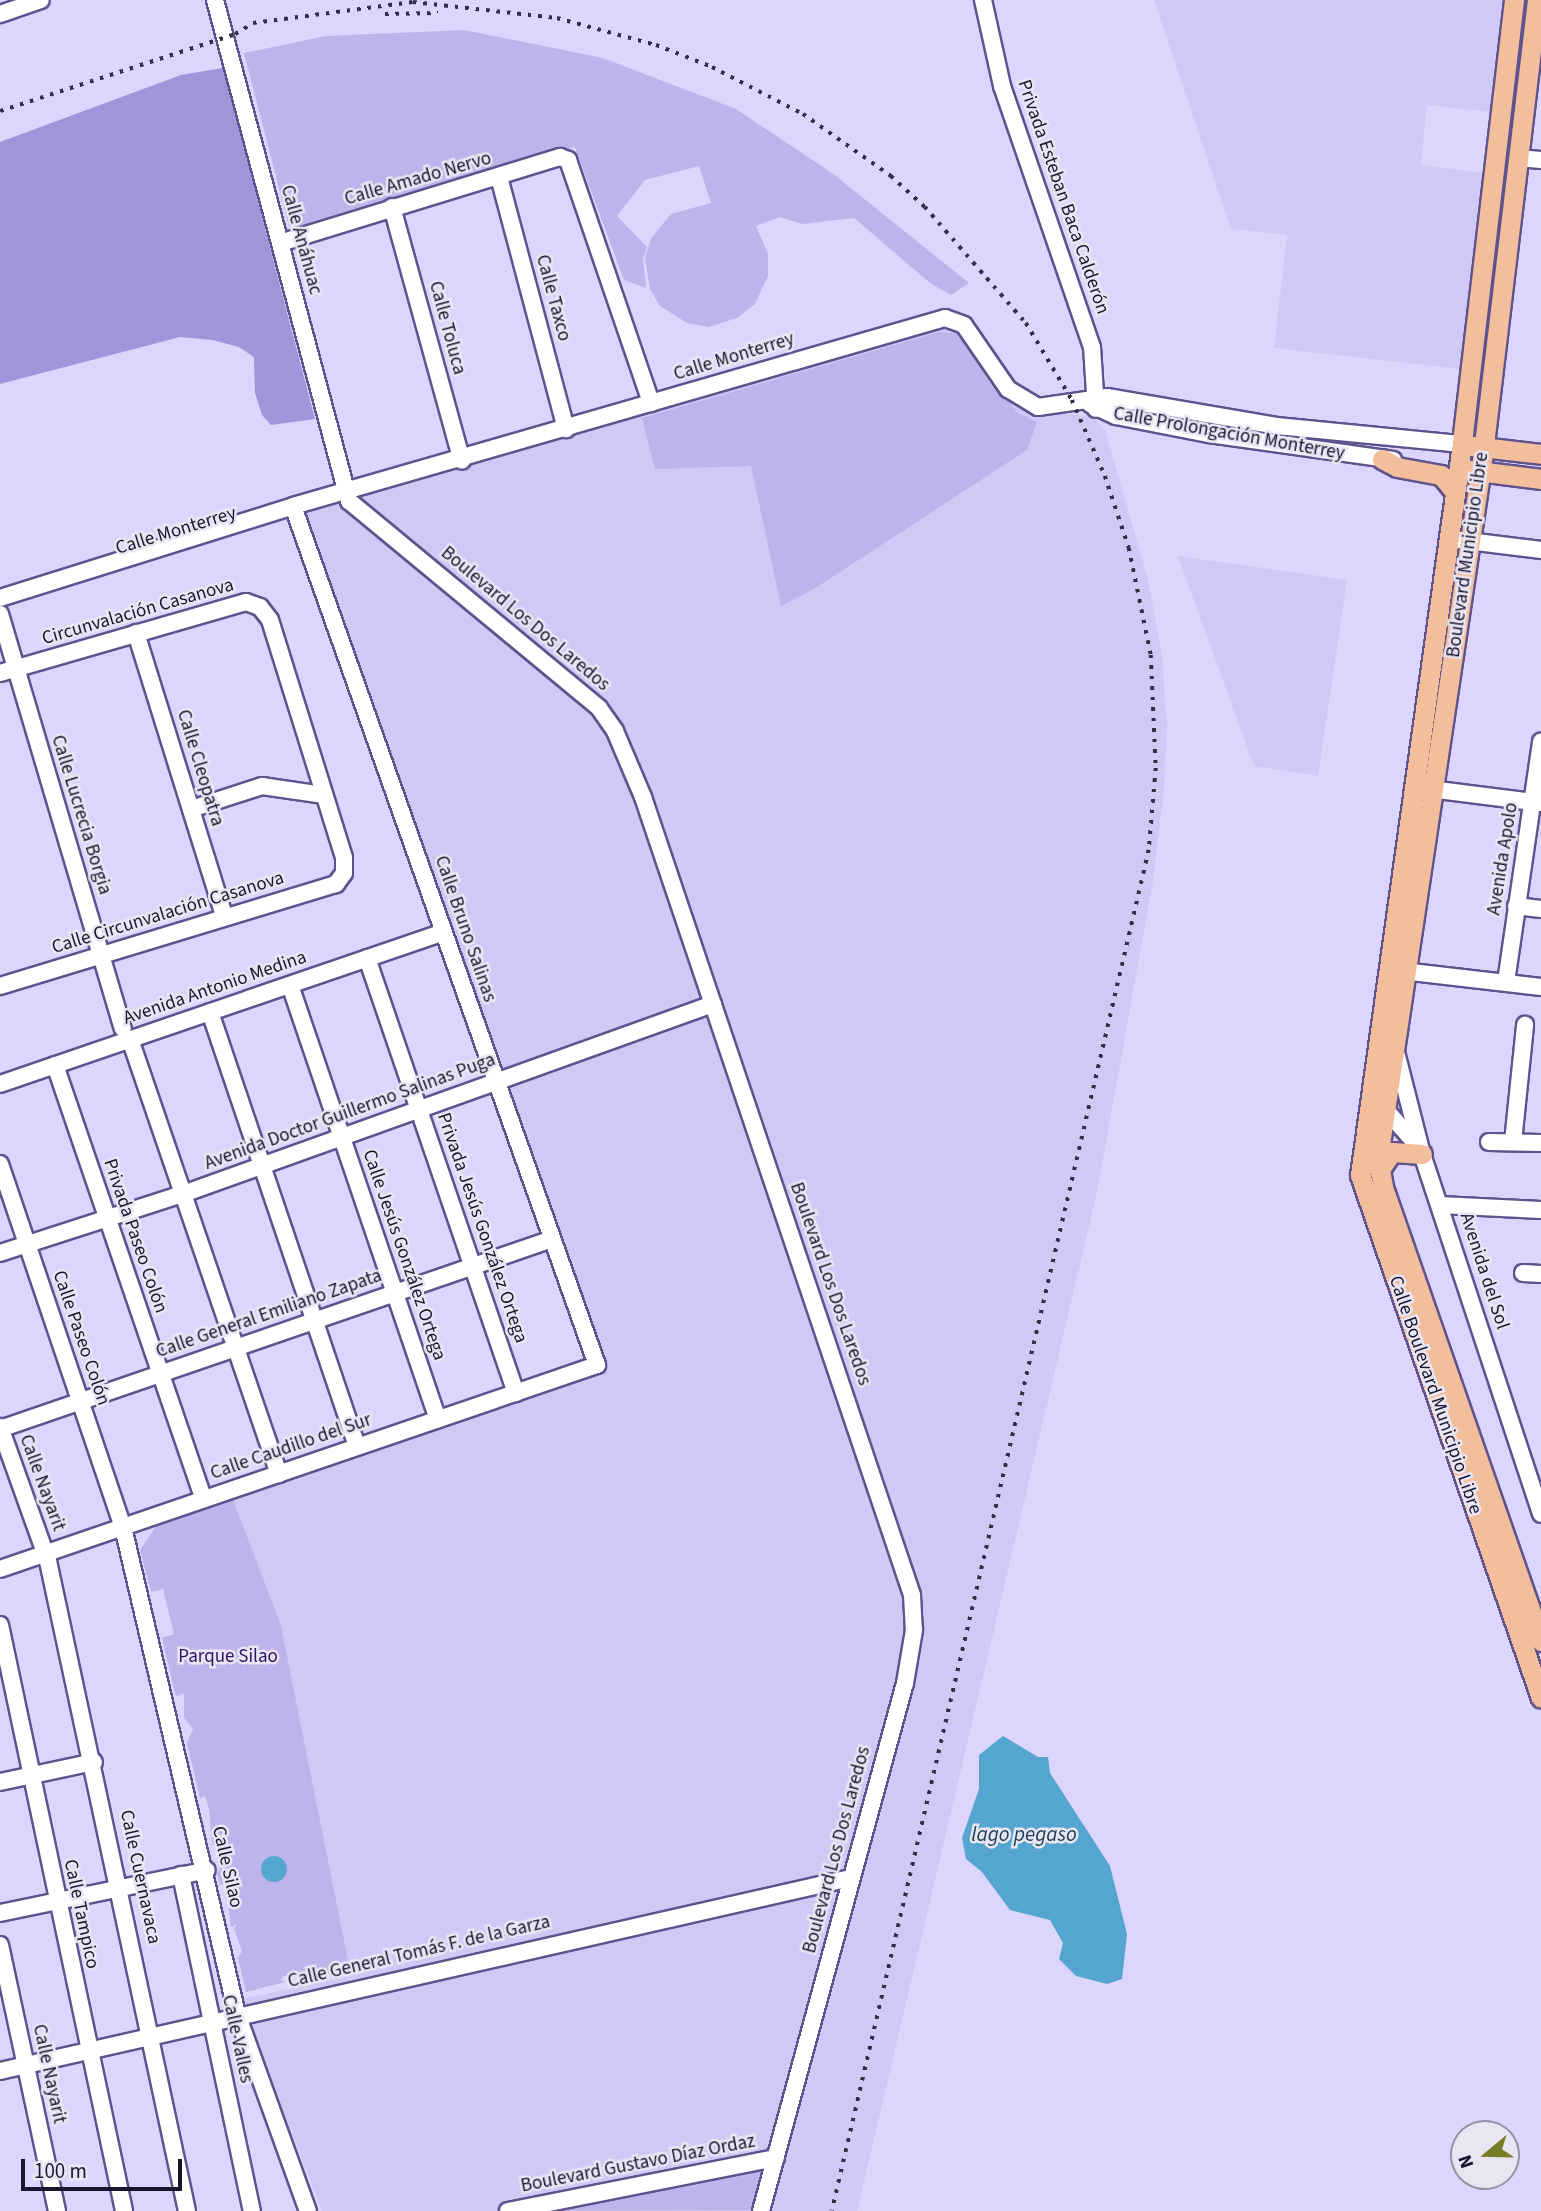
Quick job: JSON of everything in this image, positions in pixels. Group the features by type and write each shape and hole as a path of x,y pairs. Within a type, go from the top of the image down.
{"main road":[{"name":"Boulevard Municipio Libre","path":"1386,1109 1396,1039 1396,970 1413,786 1462,444 1514,0"},
{"name":"Boulevard Municipio Libre","path":"1369,1087 1433,790 1484,447 1536,0"},
{"path":"1503,95 1525,97"},
{"path":"1487,233 1509,236"},
{"name":"Calle Prolongación Monterrey","path":"1462,444 1541,454"},
{"path":"1382,459 1396,467 1441,475 1455,492"},
{"name":"Calle Prolongación Monterrey","path":"1458,468 1541,479"},
{"path":"1439,604 1460,608"},
{"name":"Calle Boulevard Municipio Libre","path":"1369,1087 1361,1149 1365,1195 1541,1698"},
{"name":"Calle Boulevard Municipio Libre","path":"1386,1109 1379,1172 1541,1641"},
{"path":"1379,1172 1392,1152 1422,1154"}],"street":[{"path":"0,14 41,0"},
{"name":"Calle Anáhuac","path":"215,0 280,243 352,494"},
{"name":"Privada Esteban Baca Calderón","path":"983,0 1002,86 1092,347 1093,402"},
{"name":"Calle Amado Nervo","path":"280,243 560,158 568,160 651,403"},
{"path":"1518,158 1541,160"},
{"name":"Calle Taxco","path":"499,177 566,429"},
{"name":"Calle Toluca","path":"393,207 462,461"},
{"name":"Calle Monterrey","path":"0,598 945,318 964,326 1019,399 1038,407 1093,402"},
{"name":"Calle Prolongación Monterrey","path":"1093,402 1277,426 1462,444"},
{"name":"Calle Prolongación Monterrey","path":"1093,402 1233,438 1458,468"},
{"name":"Boulevard Los Dos Laredos","path":"352,494 608,718 634,774 912,1595 910,1664 761,2211"},
{"name":"Calle Monterrey","path":"0,606 295,511"},
{"name":"Calle Bruno Salinas","path":"295,511 597,1365"},
{"path":"1448,538 1541,550"},
{"name":"Circunvalación Casanova","path":"8,671 246,602 260,607 270,620 324,795 344,873"},
{"name":"Calle Lucrecia Borgia","path":"0,614 8,671 127,1034 279,1474"},
{"name":"Calle Cleopatra","path":"136,633 224,916"},
{"name":"Avenida Apolo","path":"1506,982 1516,906 1537,803 1541,742"},
{"path":"191,809 262,786 324,795"},
{"path":"1413,786 1537,803"},
{"name":"Calle Circunvalación Casanova","path":"0,986 336,884 344,873"},
{"path":"1516,906 1541,909"},
{"name":"Avenida Antonio Medina","path":"0,1084 55,1065 127,1034 210,1012 444,932"},
{"name":"Privada Jesús González Ortega","path":"367,958 516,1393"},
{"path":"1396,970 1541,987"},
{"name":"Calle Jesús González Ortega","path":"290,985 438,1419"},
{"name":"Avenida Doctor Guillermo Salinas Puga","path":"0,1253 183,1194 713,1004"},
{"path":"210,1012 357,1447"},
{"path":"1513,1142 1525,1026"},
{"name":"Avenida del Sol","path":"1396,1039 1401,1082 1422,1154 1541,1514"},
{"name":"Privada Paseo Colón","path":"55,1065 204,1499"},
{"path":"1369,1087 1422,1154"},
{"path":"1489,1142 1541,1143"},
{"name":"Calle Paseo Colón","path":"0,1164 123,1527"},
{"path":"1440,1205 1541,1210"},
{"name":"Calle General Emiliano Zapata","path":"0,1428 552,1239"},
{"path":"1523,1273 1541,1273"},
{"name":"Calle Caudillo del Sur","path":"0,1569 597,1365"},
{"name":"Calle Nayarit","path":"0,1428 45,1554"},
{"name":"Calle Silao","path":"123,1527 207,1870 237,2014 308,2211"},
{"name":"Calle Cuernavaca","path":"45,1554 94,1762 187,2211"},
{"name":"Calle Tampico","path":"0,1625 124,2211"},
{"path":"0,1782 94,1762"},
{"path":"0,1913 207,1870"},
{"name":"Calle Valles","path":"181,1875 252,2211"},
{"name":"Calle General Tomás F. de la Garza","path":"0,2071 213,2025 237,2014 850,1878"},
{"name":"Calle Nayarit","path":"0,1945 57,2211"},
{"name":"Boulevard Gustavo Díaz Ordaz","path":"508,2211 776,2158"}],"shaded area":[{"path":"1154,0 1503,0 1490,112 1427,105 1421,165 1483,173 1461,369 1274,348 1287,235 1231,229"},
{"path":"223,68 315,419 271,425 262,415 255,393 254,357 239,347 212,340 180,337 0,384 0,142 181,75"},
{"path":"956,316 1017,404 1035,411 1092,416 1105,430 1148,579 1162,656 1167,726 1164,789 1153,881 1097,1192 857,2211 322,2211 241,1999 351,1976 281,1625 230,1492 605,1369 305,514"},
{"path":"1178,556 1347,580 1318,776 1254,766"}],"green space":[{"path":"464,30 603,58 736,109 832,173 969,283 951,295 930,283 854,218 802,224 780,217 756,226 768,254 768,276 755,304 737,318 709,327 687,323 660,306 650,289 645,258 651,238 671,214 711,203 699,166 645,180 617,216 647,247 643,258 646,288 624,280 575,147 292,238 244,53 326,36"},
{"path":"939,332 960,334 1017,412 1037,422 1027,450 814,589 781,606 751,466 655,469 642,418"},
{"name":"Parque Silao","path":"230,1492 281,1625 350,1970 320,1975 309,1969 300,1976 283,1976 281,1980 285,1982 246,1992 238,1958 242,1951 234,1929 237,1924 231,1927 226,1884 220,1885 217,1873 224,1862 218,1853 218,1843 212,1845 209,1809 205,1796 200,1798 187,1743 193,1729 184,1718 184,1693 176,1697 162,1638 174,1634 163,1589 151,1592 140,1550 163,1516"},
{"path":"770,2160 757,2210 513,2211"}],"water":[{"name":"lago pegaso","path":"1003,1736 1038,1757 1048,1757 1050,1773 1110,1866 1127,1934 1122,1979 1107,1984 1076,1976 1059,1959 1063,1943 1050,1920 1010,1910 982,1872 966,1859 962,1838 979,1789 979,1755"},
{"path":"274,1856 283,1860 287,1869 283,1878 274,1882 265,1878 261,1869 265,1860"}],"railway":[{"path":"0,111 235,34 253,23 413,2 557,18 656,45 712,67 803,114 891,176 925,207 1026,323 1072,400 1105,476 1129,548 1151,655 1156,768 1149,850 832,2211"},
{"path":"385,14 438,13"}]}
